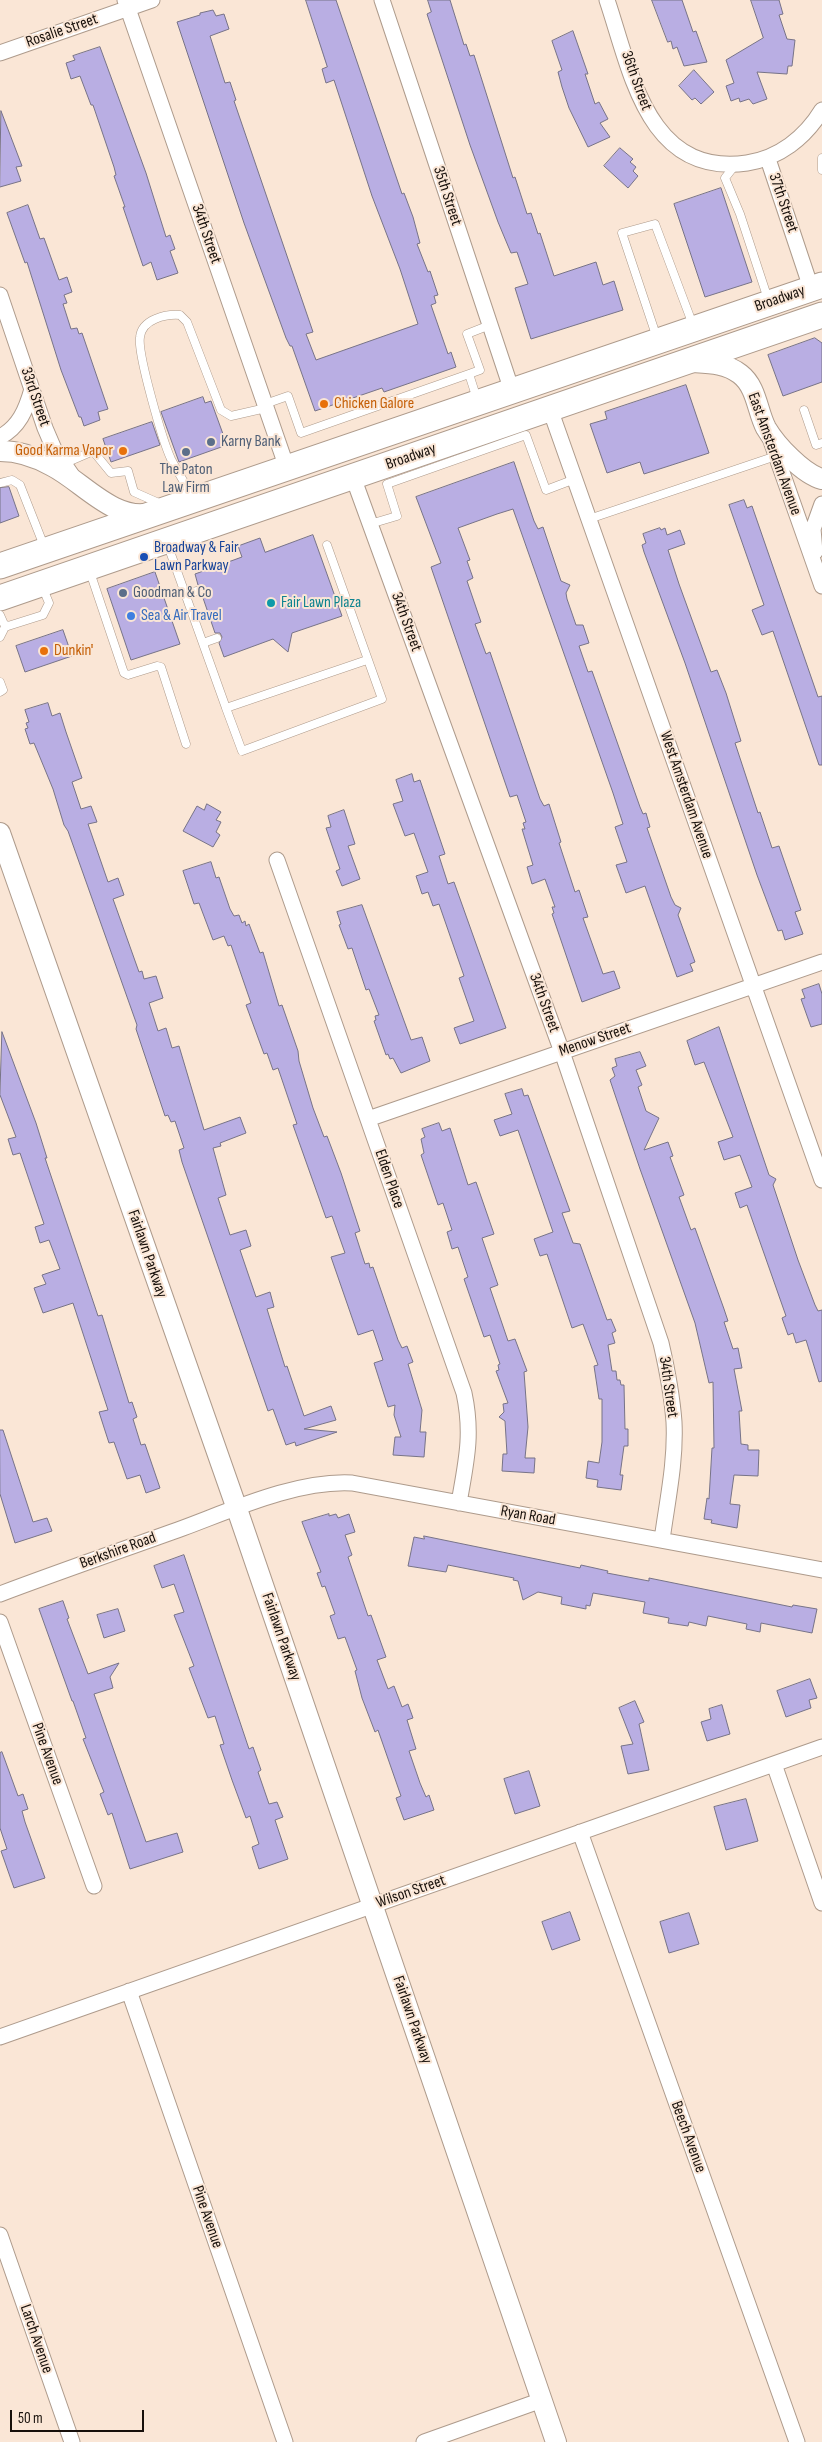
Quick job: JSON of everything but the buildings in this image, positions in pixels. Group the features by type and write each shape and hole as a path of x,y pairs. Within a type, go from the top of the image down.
{"main road":[{"name":"Broadway","path":"0,566 658,342 816,286"},
{"name":"Broadway","path":"0,598 353,477 397,471 550,410 822,315"}],"street":[{"name":"Rosalie Street","path":"0,53 126,4 152,0"},
{"name":"35th Street","path":"382,0 512,391"},
{"name":"36th Street","path":"608,0 644,109 657,129 673,144 692,156 714,163 736,164 768,159"},
{"name":"34th Street","path":"126,4 287,468"},
{"name":"37th Street","path":"816,286 768,159 789,146 808,129 822,110"},
{"name":"33rd Street","path":"0,295 54,449 63,464 83,487 119,508 142,515 170,508"},
{"name":"East Amsterdam Avenue","path":"690,362 721,364 741,374 754,393 822,586"},
{"path":"0,437 12,431 27,409 32,389"},
{"name":"West Amsterdam Avenue","path":"550,410 822,1180"},
{"path":"766,428 799,467 822,478"},
{"path":"0,451 14,451 52,466 83,487"},
{"name":"34th Street","path":"353,477 562,1052 661,1343 670,1382 674,1423 673,1458 662,1540"},
{"path":"816,568 814,529 822,504"},
{"name":"Fairlawn Parkway","path":"0,833 373,1905 556,2442"},
{"name":"Elden Place","path":"277,860 464,1394 469,1418 470,1444 459,1503"},
{"name":"Menow Street","path":"368,1119 822,962"},
{"name":"Ryan Road","path":"236,1509 311,1484 352,1483 822,1570"},
{"name":"Berkshire Road","path":"0,1594 236,1509"},
{"name":"Pine Avenue","path":"0,1622 94,1886"},
{"name":"Wilson Street","path":"0,2036 822,1747"},
{"path":"774,1764 822,1903"},
{"name":"Beech Avenue","path":"580,1832 797,2442"},
{"name":"Pine Avenue","path":"129,1991 285,2442"},
{"name":"Larch Avenue","path":"0,2235 72,2442"},
{"path":"424,2442 542,2400"}],"lane":[{"path":"822,158 822,170"},
{"path":"736,164 725,178 740,214 770,303"},
{"path":"658,342 622,233 655,224 695,329"},
{"path":"194,500 171,458 155,411 141,349 140,336 144,328 161,316 180,316 187,322 221,410 231,416 266,406 288,396 301,433 480,370 467,334 490,325"},
{"path":"469,374 478,403"},
{"path":"804,410 816,445 822,443"},
{"path":"370,524 397,516 387,484 397,471 526,435 546,490 575,479"},
{"path":"63,464 93,451 111,472 128,471 134,492 170,508"},
{"path":"588,519 776,456"},
{"path":"0,483 12,480 20,485 46,550"},
{"path":"166,541 242,751 382,699 327,545"},
{"path":"88,567 124,673 128,674 157,666 161,667 186,744"},
{"path":"6,625 43,615 49,603 41,584"},
{"path":"185,594 200,590"},
{"path":"0,615 6,625"},
{"path":"0,637 6,625"},
{"path":"203,643 217,638"},
{"path":"226,708 367,660"},
{"path":"0,682 3,690 0,692"}],"place":[{"name":"Chicken Galore","path":"324,404"},
{"name":"Karny Bank","path":"211,442"},
{"name":"Good Karma Vapor","path":"123,451"},
{"name":"The Paton Law Firm","path":"186,452"},
{"name":"Broadway & Fair Lawn Parkway","path":"144,557"},
{"name":"Goodman & Co","path":"123,593"},
{"name":"Fair Lawn Plaza","path":"271,603"},
{"name":"Sea & Air Travel","path":"131,616"},
{"name":"Dunkin'","path":"44,651"}]}
